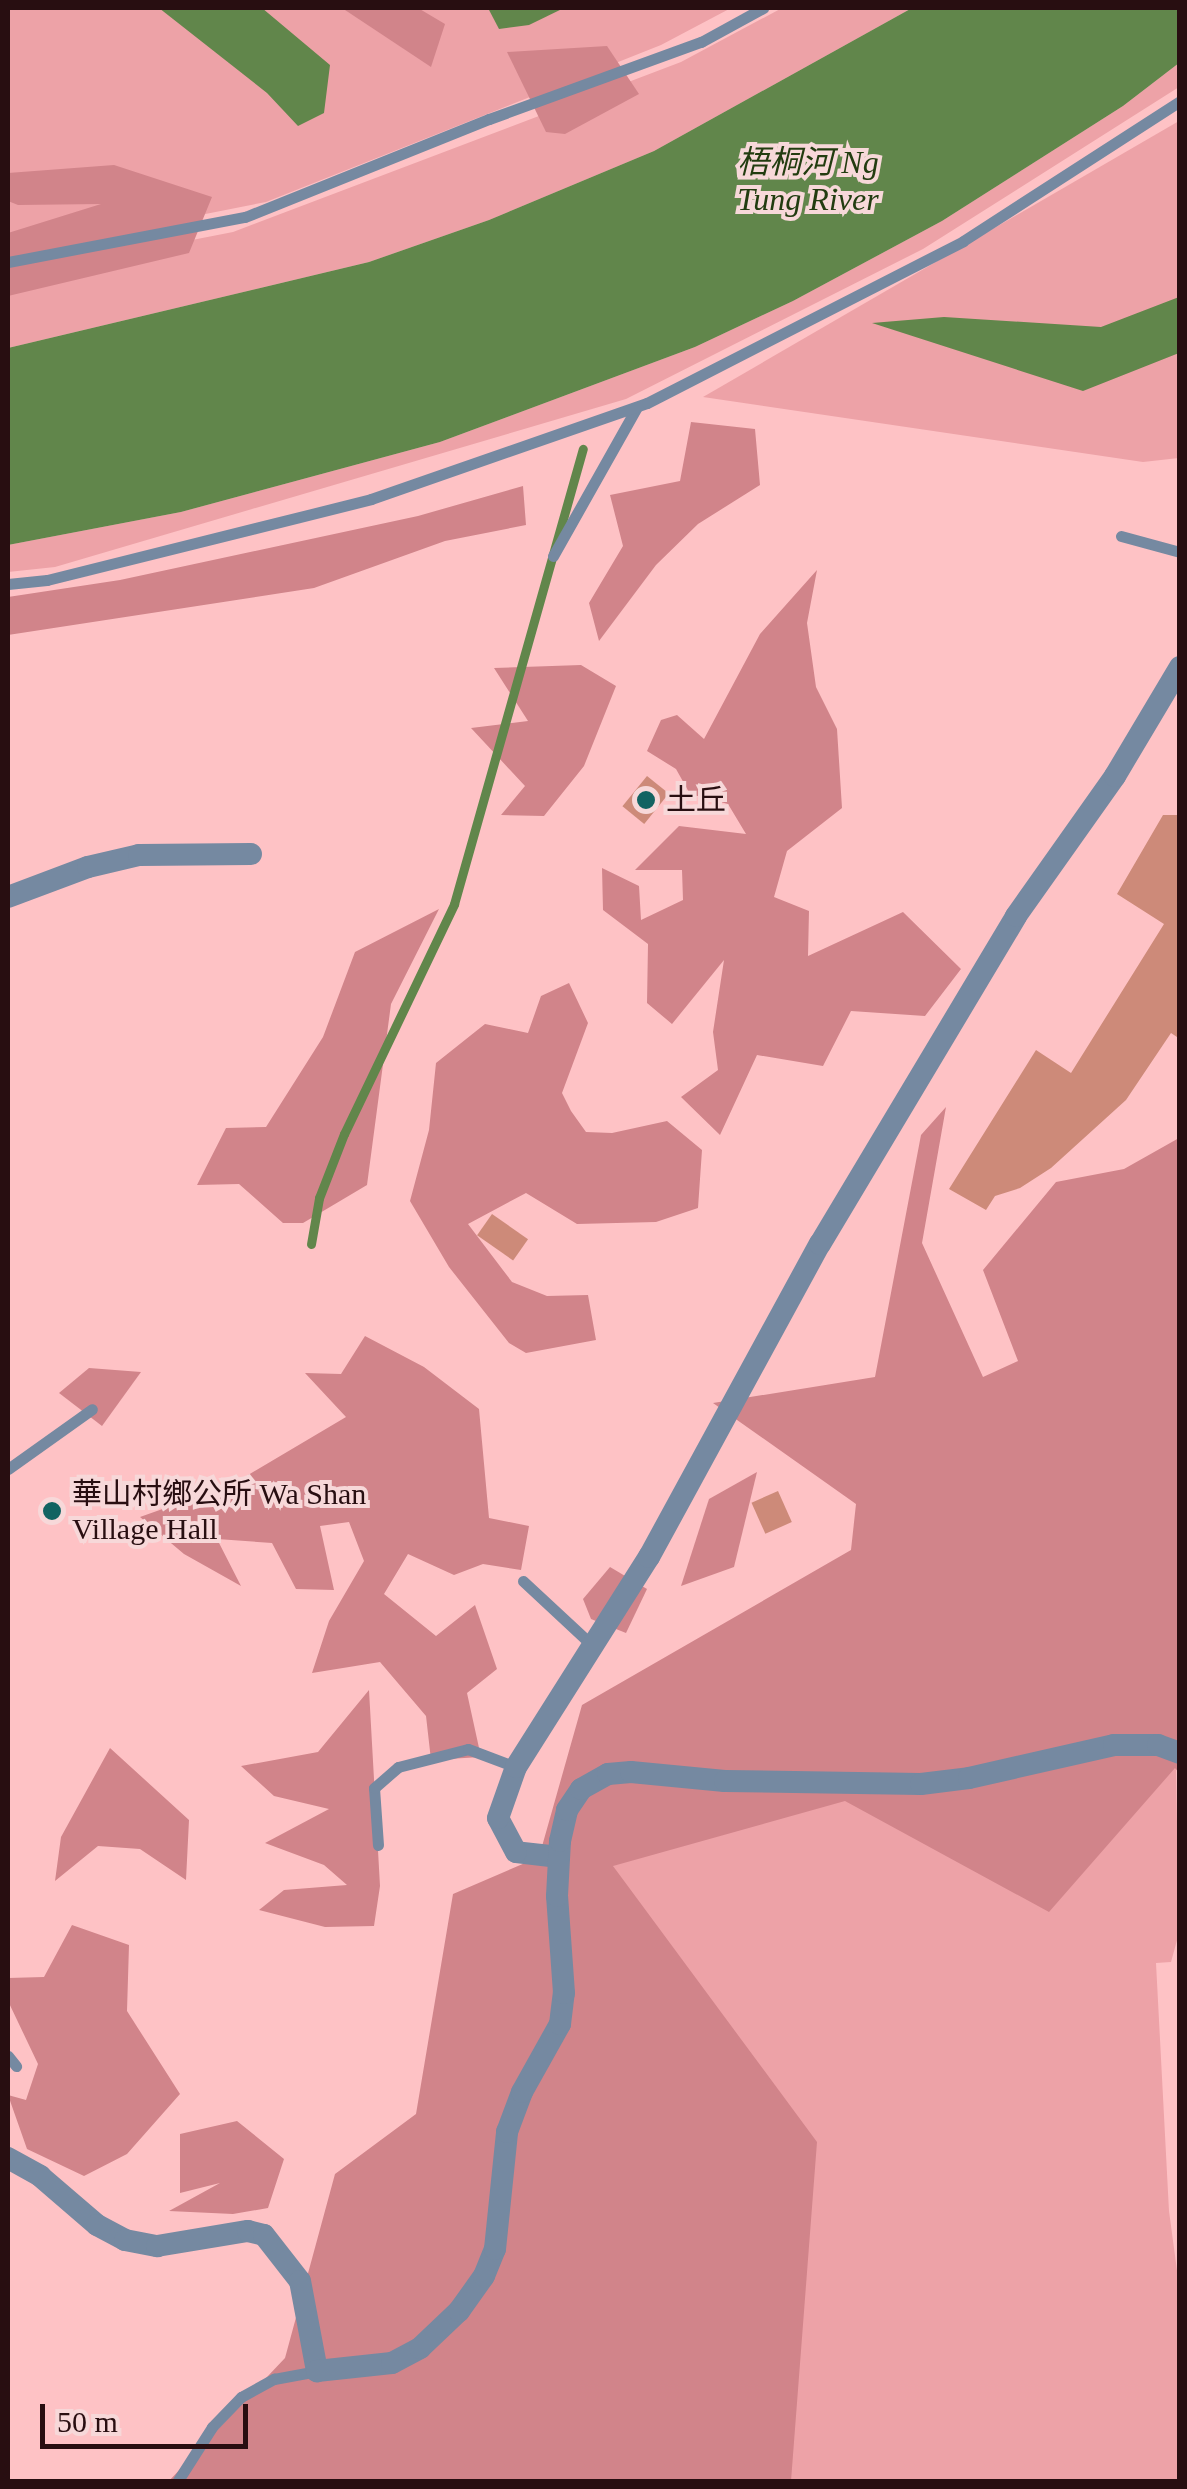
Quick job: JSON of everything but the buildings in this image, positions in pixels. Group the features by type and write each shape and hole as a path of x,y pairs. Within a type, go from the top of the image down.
{"street":[{"path":"559,1857 516,1852 498,1818 516,1766 649,1557 820,1244 1016,916 1115,776 1180,667"},
{"path":"8,896 88,867 140,855 251,854"},
{"path":"8,2158 40,2176 97,2225 125,2240 157,2246 248,2231 264,2235 300,2282 317,2371 363,2369 412,2354 459,2311 484,2276 499,2234 502,2160 511,2119 560,2024 564,1984 559,1857 572,1800 588,1783 619,1772 725,1781 922,1784 1114,1745 1158,1745 1180,1753"}],"lane":[{"path":"8,262 245,217 489,119 701,42 764,8"},
{"path":"8,584 47,580 371,499 637,407 963,241 1180,101"},
{"path":"553,556 637,407"},
{"path":"1120,536 1180,552"},
{"path":"8,1468 92,1409"},
{"path":"523,1581 593,1646"},
{"path":"378,1845 374,1788 398,1768 468,1749 516,1766"},
{"path":"177,2482 212,2427 241,2396 274,2379 317,2371"}],"shaded area":[{"path":"8,8 731,8 661,45 266,202 8,253"},
{"path":"342,8 418,8 445,24 431,67"},
{"path":"782,8 912,8 654,151 489,220 369,262 8,348 8,276 233,232 681,62"},
{"path":"607,46 639,94 565,134 546,132 507,52"},
{"path":"1179,63 1179,87 923,249 626,399 55,567 8,572 8,545 181,512 440,442 695,347 793,301 942,221 1123,106"},
{"path":"1179,121 1179,458 1143,462 703,397"},
{"path":"114,165 212,197 189,253 8,296 8,233 101,204 18,205 8,201 8,173"},
{"path":"691,422 755,429 760,485 698,524 656,565 599,641 589,603 623,546 610,495 680,481"},
{"path":"523,486 526,525 445,541 314,588 8,635 8,597 120,580 418,516"},
{"path":"817,570 807,623 816,687 837,729 842,808 787,851 774,897 809,911 808,956 903,912 961,969 925,1016 851,1011 823,1066 757,1055 720,1135 681,1097 718,1070 713,1032 724,960 672,1024 647,1003 648,944 603,910 602,868 639,886 641,920 683,900 682,870 635,870 679,826 746,834 728,804 690,794 676,769 647,751 661,720 677,715 704,739 760,634"},
{"path":"581,665 616,686 584,766 544,816 501,815 525,786 471,728 528,721 494,668"},
{"path":"439,909 391,1004 367,1185 303,1223 283,1223 239,1184 197,1185 226,1128 266,1127 323,1037 355,952"},
{"path":"569,983 588,1023 562,1093 571,1111 586,1132 612,1133 667,1121 702,1150 698,1208 656,1222 577,1224 526,1193 468,1224 512,1282 547,1296 588,1295 596,1340 526,1353 509,1343 449,1267 410,1201 429,1130 436,1063 485,1024 528,1033 541,996"},
{"path":"946,1107 922,1243 983,1377 1018,1361 983,1270 1056,1182 1124,1169 1179,1138 1179,1773 1175,1768 1049,1912 845,1801 613,1866 817,2142 791,2481 168,2482 285,2358 335,2174 416,2114 453,1894 539,1857 582,1705 851,1550 856,1504 713,1403 875,1377 921,1135"},
{"path":"365,1336 424,1367 479,1409 489,1518 529,1526 521,1570 483,1564 454,1575 408,1554 384,1594 436,1636 475,1605 497,1669 467,1693 481,1757 431,1760 426,1716 380,1662 312,1673 329,1621 364,1561 349,1522 320,1526 334,1590 296,1589 272,1543 217,1539 241,1586 184,1554 140,1517 233,1484 346,1417 305,1373 341,1374"},
{"path":"89,1368 141,1372 102,1426 59,1393"},
{"path":"757,1472 734,1567 681,1586 709,1499"},
{"path":"610,1567 647,1589 626,1633 591,1619 583,1599"},
{"path":"369,1690 380,1886 374,1926 325,1927 259,1910 284,1890 347,1885 324,1865 265,1843 329,1809 274,1796 241,1766 318,1752"},
{"path":"110,1748 189,1820 186,1880 140,1849 98,1846 55,1881 61,1837"},
{"path":"1176,1768 1179,1933 1171,1962 1156,1963 1169,2211 1180,2293 1179,2481 779,2481 646,1928 600,1842 841,1780"},
{"path":"72,1925 129,1945 127,2011 180,2094 127,2154 84,2176 27,2149 8,2095 26,2100 38,2064 8,2001 8,1978 44,1977"},
{"path":"237,2121 284,2159 268,2208 233,2214 169,2211 220,2183 180,2193 180,2134"}],"water":[{"path":"159,8 262,8 330,65 324,113 298,126 267,93"},
{"path":"488,8 564,8 529,25 499,29"},
{"name":"梧桐河 Ng Tung River","path":"912,8 1179,8 1179,63 1123,106 942,221 793,301 695,347 440,442 181,512 8,545 8,348 369,262 489,220 654,151"},
{"path":"1179,297 1179,353 1083,391 872,323 944,317 1101,327"}],"waterway":[{"path":"311,1244 319,1198 344,1134 454,904 583,449"}],"place":[{"name":"土丘","path":"646,800"},
{"name":"華山村鄉公所 Wa Shan Village Hall","path":"52,1511"}]}
